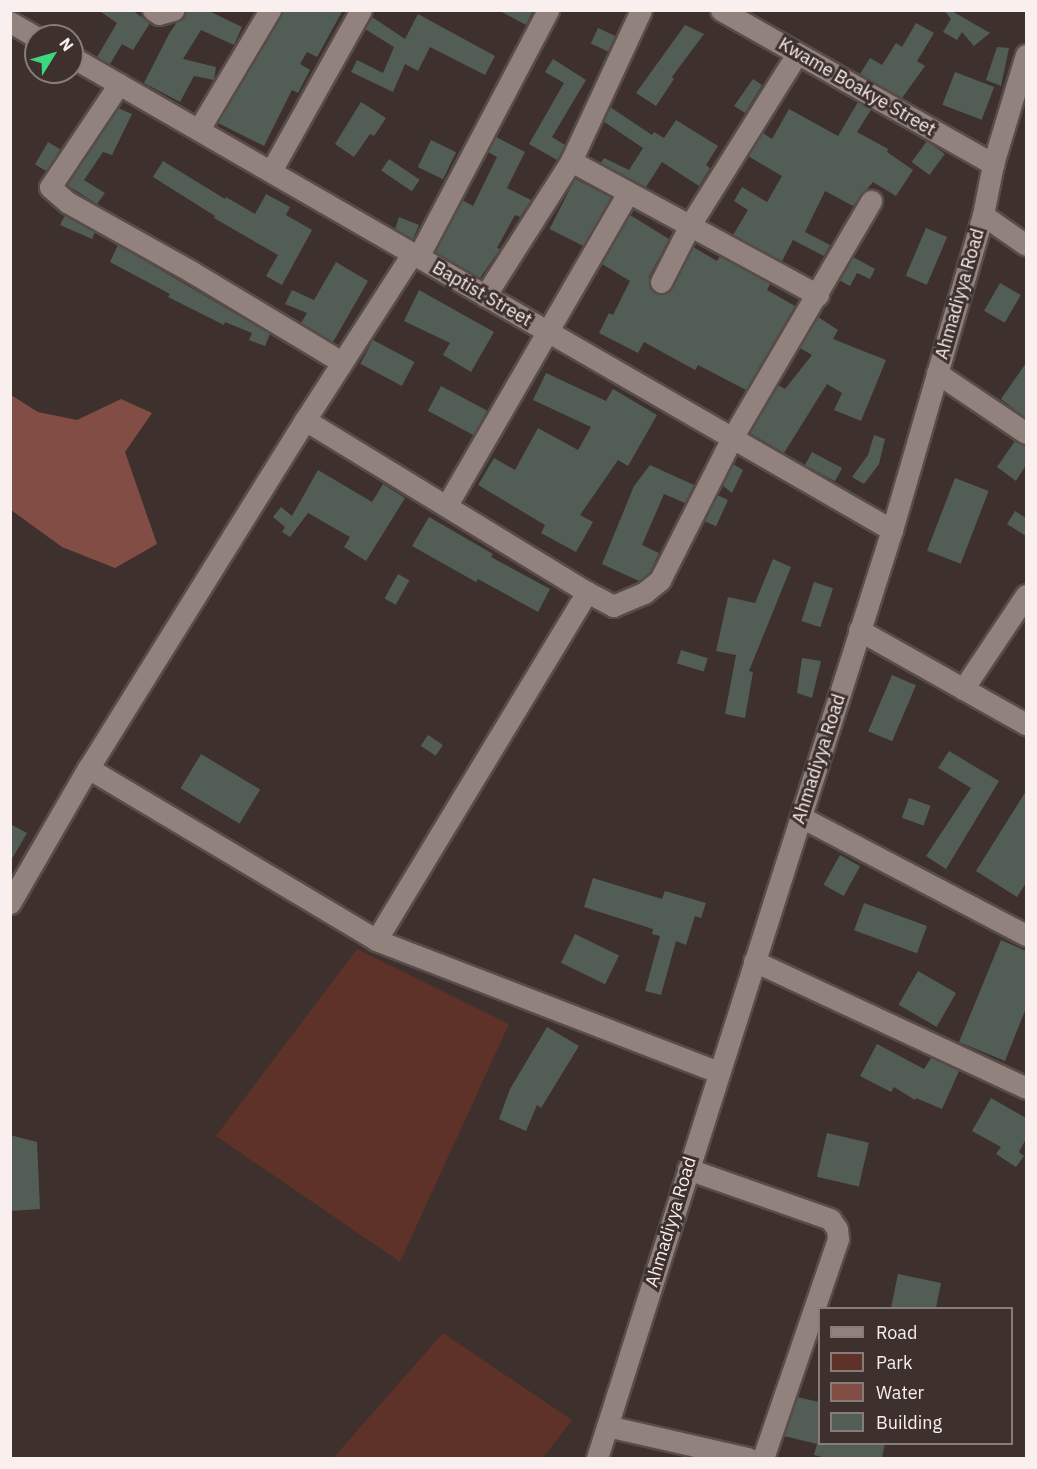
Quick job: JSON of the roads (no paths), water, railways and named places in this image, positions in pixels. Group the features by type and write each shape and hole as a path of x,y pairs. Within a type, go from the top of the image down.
{"street":[{"path":"153,10 159,14 173,10"},
{"path":"199,129 270,10"},
{"path":"271,171 361,10"},
{"path":"10,903 88,768 304,420 415,256 548,10"},
{"path":"485,296 571,161 641,10"},
{"name":"Kwame Boakye Street","path":"721,10 993,164"},
{"path":"10,22 24,30"},
{"path":"662,282 690,225 798,54"},
{"name":"Ahmadiyya Road","path":"597,1458 892,530 983,215 993,164 1026,55"},
{"name":"Baptist Street","path":"84,64 892,530"},
{"path":"119,84 50,187 67,202 192,272 342,362"},
{"path":"571,161 818,295"},
{"path":"447,505 628,193"},
{"path":"304,420 613,606 644,593 660,580 732,438 818,295 871,201"},
{"path":"983,215 1026,245"},
{"path":"937,373 1026,433"},
{"path":"376,940 587,592"},
{"path":"963,688 1026,595"},
{"path":"859,630 1026,724"},
{"path":"88,768 376,940 718,1072"},
{"path":"801,817 1026,935"},
{"path":"754,961 1026,1088"},
{"path":"688,1169 830,1220 837,1229 838,1239 763,1458"},
{"path":"607,1426 747,1458"}],"water":[{"path":"11,395 38,412 77,420 121,399 152,413 125,452 157,544 115,568 62,547 11,510"}]}
